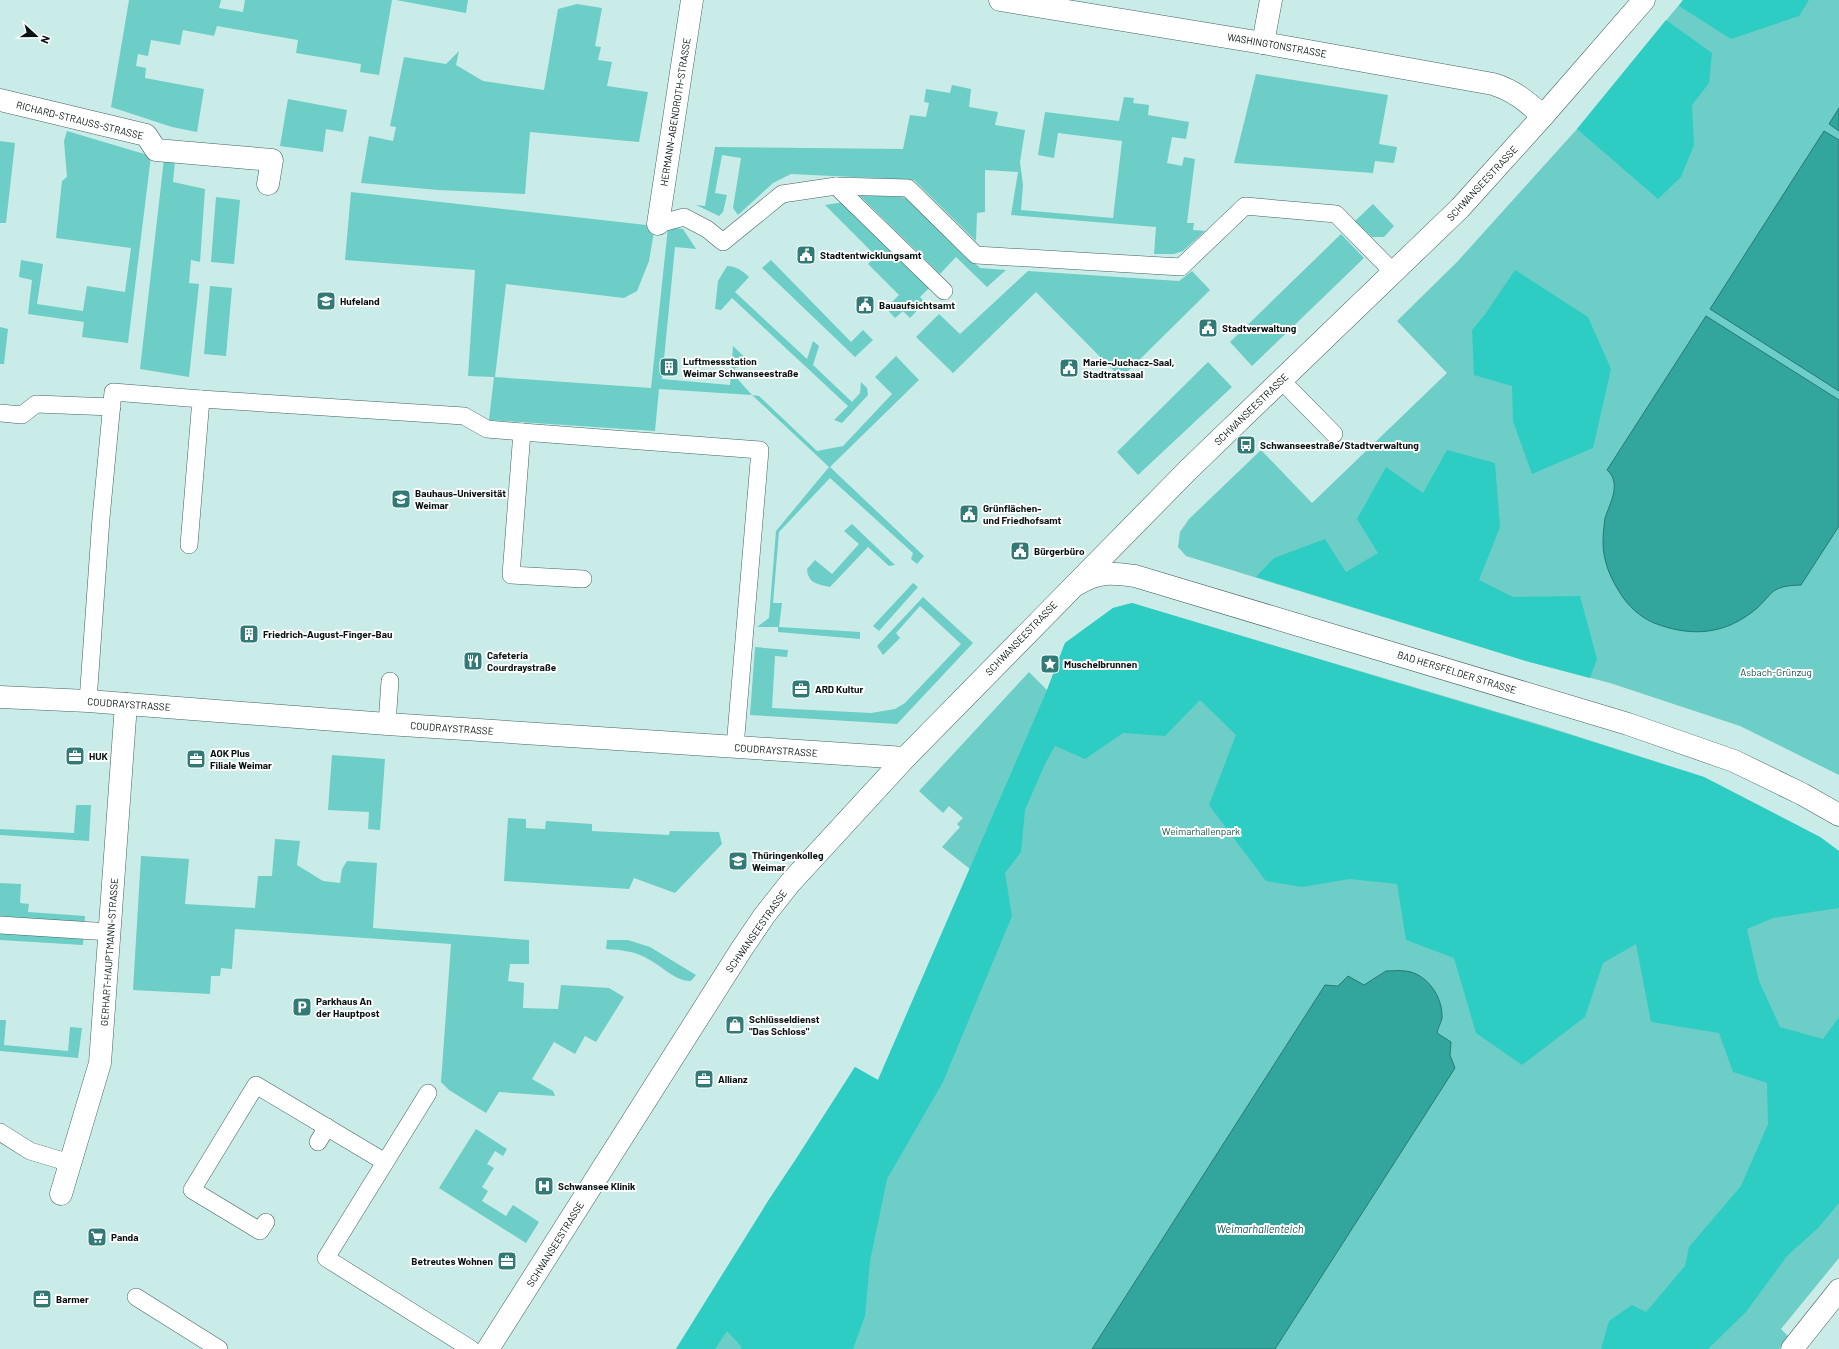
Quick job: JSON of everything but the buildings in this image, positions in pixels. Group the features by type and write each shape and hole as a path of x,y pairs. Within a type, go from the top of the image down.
{"street":[{"name":"HERMANN-ABENDROTH-STRASSE","path":"658,224 692,0"},
{"name":"WASHINGTONSTRASSE","path":"1000,0 1263,43 1493,84 1508,89 1521,96 1543,116"},
{"path":"1263,43 1270,0"},
{"name":"SCHWANSEESTRASSE","path":"488,1349 764,916 814,855 905,758 1066,592 1189,469 1460,208 1543,116 1644,0"},
{"name":"RICHARD-STRAUSS-STRASSE","path":"0,100 146,135 156,150 272,160 268,184"},
{"name":"BAD HERSFELDER STRASSE","path":"1066,592 1090,577 1113,573 1135,576 1635,727 1734,761 1802,794 1839,815"},
{"name":"COUDRAYSTRASSE","path":"0,697 88,701 387,724 905,758"},
{"name":"GERHART-HAUPTMANN-STRASSE","path":"61,1194 100,1063 126,704"},
{"path":"1792,1349 1839,1290"}],"lane":[{"path":"658,224 684,217 707,229 723,242 782,194 836,186 908,188 976,255 1181,267 1245,206 1336,214 1394,273"},
{"path":"836,186 944,291"},
{"path":"1281,380 1334,434"},
{"path":"88,701 101,518 113,392 464,416 488,429 760,450 735,747"},
{"path":"189,545 201,399"},
{"path":"0,413 22,415 36,404 112,407"},
{"path":"522,432 511,575 583,579"},
{"path":"387,724 390,681"},
{"path":"0,925 110,932"},
{"path":"266,1222 260,1231 192,1190 256,1085 385,1162"},
{"path":"428,1093 326,1258 470,1349"},
{"path":"318,1142 327,1127"},
{"path":"0,1132 30,1151 70,1163"},
{"path":"136,1297 219,1349"}],"green space":[{"path":"129,0 221,0 219,8 243,12 245,0 392,0 379,75 360,72 361,64 296,53 298,40 217,26 214,36 183,30 180,45 151,40 148,56 138,54 136,66 146,68 145,78 204,89 197,132 172,127 111,107"},
{"path":"396,0 468,0 466,13"},
{"name":"Asbach-Grünzug","path":"1683,0 1839,0 1839,775 1740,726 1610,683 1526,661 1186,556 1178,547 1180,532 1189,519 1261,450 1312,503 1447,373 1397,321 1457,262 1577,129"},
{"path":"577,4 602,8 595,46 601,47 598,60 612,62 607,86 648,92 639,142 530,132 525,194 438,190 361,183 369,136 393,141 396,127 390,126 404,57 446,64 459,51 456,65 483,81 544,90 558,9"},
{"path":"1256,74 1388,95 1379,144 1397,147 1394,163 1375,161 1373,173 1234,163"},
{"path":"952,85 971,89 969,107 998,112 995,125 1025,130 1020,162 1023,185 1021,210 1113,218 1122,141 1058,133 1054,158 1038,155 1045,112 1119,121 1124,97 1134,98 1133,103 1149,105 1148,115 1189,122 1186,139 1172,137 1167,163 1182,166 1184,157 1195,159 1187,223 1194,223 1193,230 1205,231 1183,251 1174,254 1154,254 1156,227 1011,215 1018,172 985,170 985,212 977,213 976,241 914,180 791,174 773,183 738,215 733,208 741,158 722,155 715,193 727,195 723,212 719,216 696,205 705,206 715,147 903,149 910,115 926,117 929,103 924,102 926,89 950,93"},
{"path":"288,99 347,110 343,132 326,129 323,152 280,146"},
{"path":"67,131 151,156 128,343 82,337 84,322 28,314 32,280 19,277 21,260 43,264 37,304 83,311 87,286 125,292 131,248 56,238 62,181 67,177 64,141"},
{"path":"0,141 15,143 6,223 0,223"},
{"path":"164,159 175,161 173,182 205,189 200,262 191,260 189,283 199,284 189,377 140,369"},
{"path":"351,192 655,226 649,261 637,291 624,298 506,284 495,377 651,388 668,227 683,229 696,249 675,247 662,379 730,385 733,346 752,364 735,368 734,375 752,395 659,389 655,431 489,420 494,377 468,376 475,270 345,260"},
{"path":"859,195 902,197 912,201 980,268 1006,270 987,287 956,257 940,274"},
{"path":"216,197 240,200 234,264 211,262"},
{"path":"844,202 929,288 920,297 925,302 910,318 903,311 895,318 886,308 899,295 868,264 876,256 825,205"},
{"path":"1373,204 1394,226 1384,237 1372,237 1355,221"},
{"path":"1341,234 1364,258 1252,366 1230,342"},
{"path":"771,260 851,342 863,330 873,340 855,357 762,268"},
{"path":"727,266 739,269 749,277 735,292 807,359 813,341 819,346 813,365 852,402 860,393 861,382 867,388 868,395 842,423 834,420 848,406 732,298 721,310 715,309 718,281"},
{"path":"1028,271 1179,281 1192,271 1210,290 1121,378 1036,292 953,373 916,337 939,314 960,334"},
{"path":"210,286 232,288 226,356 204,354"},
{"path":"0,327 8,329 4,364 0,364"},
{"path":"896,356 919,380 830,467 924,556 917,564 911,559 913,553 830,478 779,532 773,603 782,603 779,627 860,632 860,639 778,632 778,627 757,627 769,618 776,531 829,467 752,395 759,396 817,451 843,446 892,394 875,377"},
{"path":"1208,362 1232,387 1138,475 1117,452"},
{"path":"852,524 895,565 889,566 868,547 830,587 821,585 811,580 807,569 815,560 832,574 859,544 844,531"},
{"path":"913,583 918,587 879,631 873,626"},
{"path":"923,597 973,643 897,724 750,715 755,647 788,650 787,657 775,656 772,708 871,713 895,709 905,703 961,644 920,606 896,633 900,638 883,655 877,646"},
{"name":"Weimarhallenpark","path":"1132,603 1548,727 1704,777 1820,837 1839,851 1839,1258 1781,1329 1788,1336 1779,1349 1275,1349 1455,1068 1450,1055 1451,1042 1437,1033 1442,1019 1386,971 1364,985 1325,985 1092,1349 676,1349 770,1198 855,1067 878,1080 970,869 942,847 960,827 957,824 963,818 949,806 943,813 919,791 1029,672 1047,690 1065,643 1113,608"},
{"path":"332,755 385,759 380,830 368,829 369,812 328,810"},
{"path":"76,805 91,805 89,841 0,835 0,829 74,833"},
{"path":"508,818 526,819 526,828 545,829 546,821 592,824 592,831 669,835 670,831 719,832 722,844 675,893 634,878 629,889 504,881"},
{"path":"275,839 300,841 297,865 323,881 340,883 342,869 347,861 377,863 373,928 529,940 529,964 510,964 508,981 524,983 523,1008 558,1009 561,985 609,988 624,997 596,1042 585,1036 575,1054 554,1042 532,1079 553,1091 555,1096 499,1092 486,1113 449,1090 441,1082 451,944 235,929 232,969 221,968 220,976 211,976 210,994 133,990 141,856 189,859 185,904 255,908 258,876 272,876"},
{"path":"0,883 21,884 20,903 29,904 28,912 85,916 83,945 0,940"},
{"path":"607,940 628,940 650,947 696,975 691,981 685,981 674,976 643,956 622,950 606,949"},
{"path":"0,1020 6,1020 4,1045 68,1051 70,1027 82,1028 78,1058 0,1051"},
{"path":"476,1129 507,1149 503,1156 495,1151 487,1164 494,1168 482,1187 488,1191 482,1201 506,1216 513,1205 539,1222 526,1243 439,1188"}],"shaded area":[{"path":"1683,0 1809,0 1799,16 1731,39 1679,6"},
{"path":"1666,20 1712,53 1709,83 1692,105 1694,145 1681,177 1658,199 1577,129"},
{"path":"1515,270 1588,317 1611,369 1593,448 1532,474 1513,421 1512,386 1474,375 1472,330 1486,313"},
{"path":"1447,450 1495,463 1500,527 1479,580 1513,597 1580,596 1597,659 1590,678 1526,661 1256,577 1274,558 1325,539 1346,572 1378,553 1357,519 1386,467 1423,493"},
{"path":"1132,603 1574,736 1704,777 1820,837 1839,851 1839,908 1773,918 1747,929 1759,981 1780,1027 1823,1039 1839,1017 1839,1203 1818,1228 1787,1256 1746,1312 1708,1349 1601,1349 1609,1321 1632,1305 1646,1312 1685,1266 1689,1247 1741,1186 1768,1124 1767,1083 1733,1072 1719,1033 1651,1022 1636,944 1603,963 1585,1017 1522,1065 1476,1033 1454,958 1406,940 1397,884 1350,879 1302,887 1266,881 1209,805 1236,735 1200,700 1165,736 1123,733 1085,759 1055,746 1045,764 1025,810 1021,852 1005,873 1012,916 943,1082 887,1179 870,1261 865,1316 853,1349 741,1349 741,1346 727,1331 715,1349 676,1349 770,1198 855,1067 878,1080 1047,690 1065,643 1113,608"}],"water":[{"path":"1839,108 1839,131 1829,124"},
{"path":"1824,131 1839,140 1839,391 1710,309"},
{"path":"1706,316 1839,400 1839,526 1801,585 1782,587 1776,590 1751,613 1728,626 1704,632 1691,632 1654,623 1644,618 1631,607 1620,593 1608,569 1604,556 1603,536 1605,518 1614,493 1614,481 1607,470"},
{"name":"Weimarhallenteich","path":"1386,971 1403,971 1420,976 1427,981 1437,994 1442,1010 1442,1018 1437,1033 1451,1042 1450,1055 1455,1068 1275,1349 1092,1349 1325,985 1338,986 1348,976 1364,985"}],"place":[{"name":"Stadtentwicklungsamt","path":"806,255"},
{"name":"Hufeland","path":"326,301"},
{"name":"Bauaufsichtsamt","path":"865,305"},
{"name":"Stadtverwaltung","path":"1208,328"},
{"name":"Luftmessstation Weimar Schwanseestraße","path":"669,367"},
{"name":"Marie-Juchacz-Saal, Stadtratssaal","path":"1069,368"},
{"name":"Schwanseestraße/Stadtverwaltung","path":"1246,445"},
{"name":"Bauhaus-Universität Weimar","path":"401,499"},
{"name":"Grünflächen- und Friedhofsamt","path":"969,514"},
{"name":"Bürgerbüro","path":"1020,551"},
{"name":"Friedrich-August-Finger-Bau","path":"249,634"},
{"name":"Cafeteria Courdraystraße","path":"473,661"},
{"name":"Muschelbrunnen","path":"1050,664"},
{"name":"ARD Kultur","path":"801,689"},
{"name":"HUK","path":"75,756"},
{"name":"AOK Plus Filiale Weimar","path":"196,759"},
{"name":"Thüringenkolleg Weimar","path":"738,861"},
{"name":"Parkhaus An der Hauptpost","path":"302,1007"},
{"name":"Schlüsseldienst \"Das Schloss\"","path":"735,1025"},
{"name":"Allianz","path":"704,1079"},
{"name":"Schwansee Klinik","path":"544,1186"},
{"name":"Panda","path":"97,1237"},
{"name":"Betreutes Wohnen","path":"507,1261"},
{"name":"Barmer","path":"42,1299"}]}
